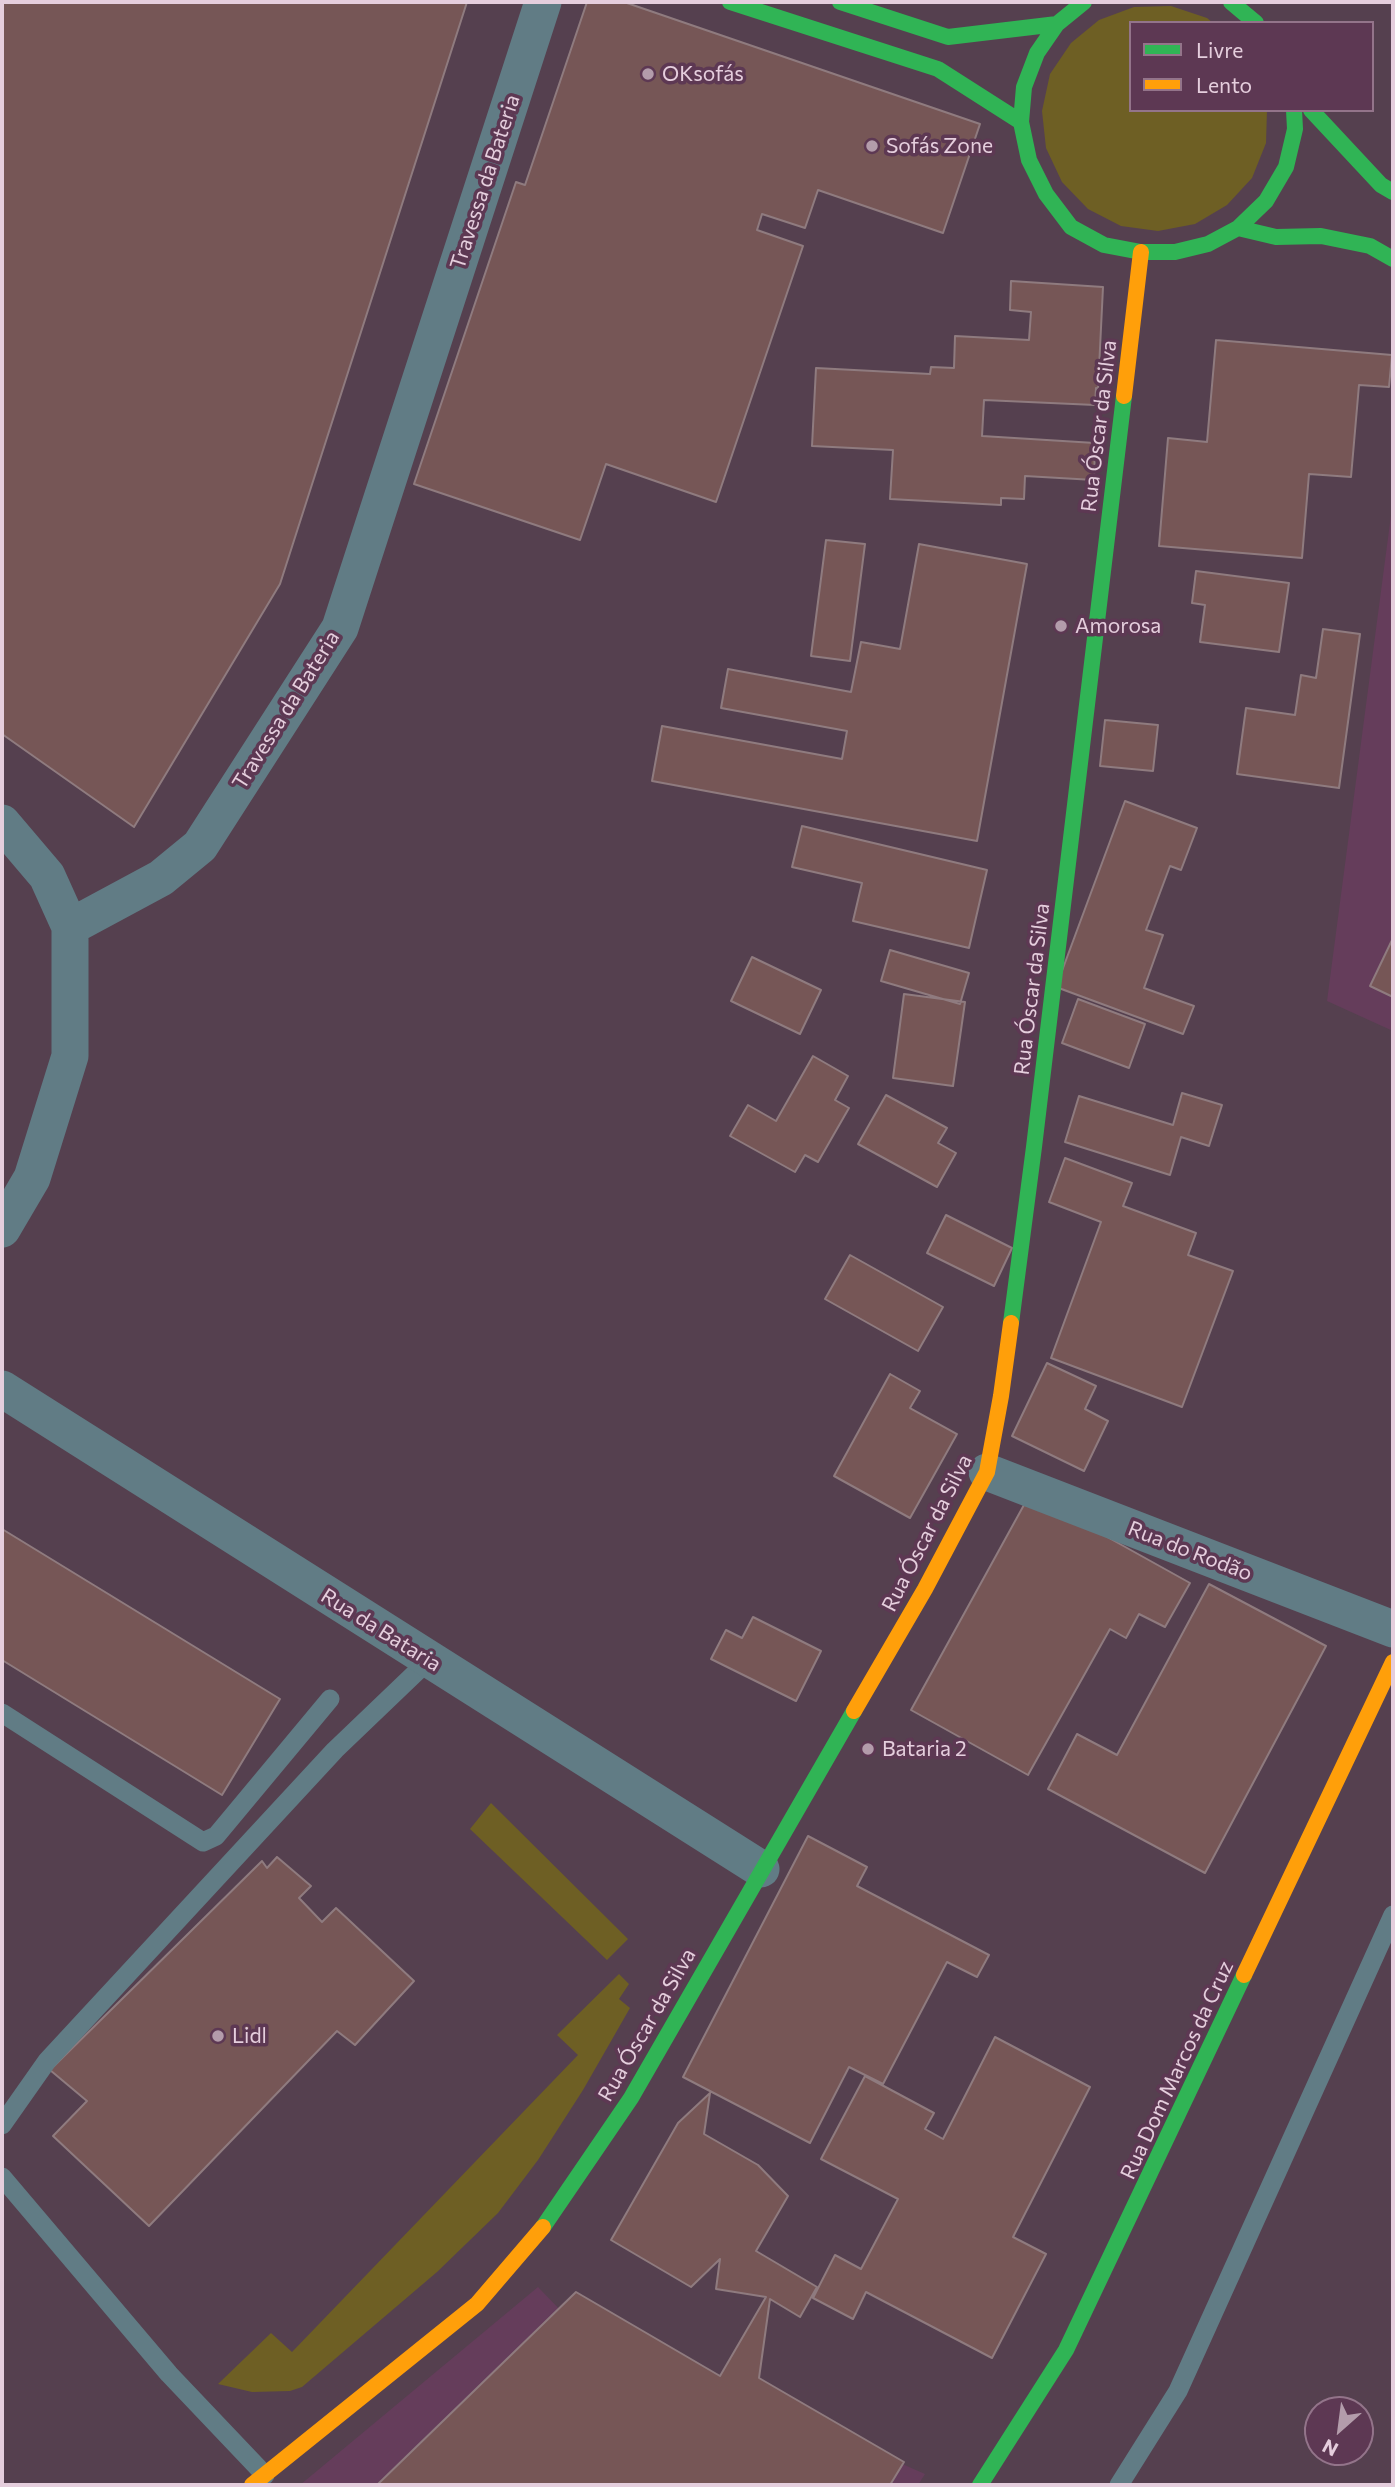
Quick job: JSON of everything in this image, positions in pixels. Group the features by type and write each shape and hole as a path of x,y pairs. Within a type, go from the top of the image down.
{"main road":[{"path":"730,2 937,69 1021,122"},
{"path":"840,2 948,37 1057,24"},
{"path":"1084,2 1057,24 1037,53 1024,87 1021,122 1029,160 1046,194 1071,227 1104,245 1140,252 1175,252 1208,244 1238,228 1266,201 1286,167 1295,130 1294,112"},
{"path":"1235,3 1254,21"},
{"path":"1313,112 1381,185 1393,192"},
{"path":"1238,228 1276,237 1321,236 1370,246 1393,259"},
{"name":"Rua Óscar da Silva","path":"259,2480 477,2304 540,2231 631,2098 925,1589 987,1472 1001,1396 1034,1147 1140,252"},
{"name":"Rua Dom Marcos da Cruz","path":"980,2485 1066,2350 1393,1662"}],"street":[{"name":"Travessa da Bateria","path":"70,927 161,878 200,846 340,628 543,2"},
{"path":"2,823 47,876 70,927 70,1056 33,1178 2,1229"},
{"name":"Rua da Bataria","path":"2,1389 761,1869"},
{"name":"Rua do Rodão","path":"987,1472 1393,1629"}],"lane":[{"path":"2,2125 47,2062 335,1750 429,1660"},
{"path":"2,1713 203,1842 216,1836 330,1699"},
{"path":"1119,2485 1178,2391 1393,1915"},
{"path":"2,2177 259,2480"}],"shaded area":[{"path":"1171,6 1211,21 1129,21 1129,112 1267,112 1266,143 1252,178 1227,205 1195,224 1158,231 1121,226 1088,209 1062,182 1046,148 1042,111 1050,74 1071,43 1099,20 1134,7"},
{"path":"1393,500 1393,1031 1327,1001"},
{"path":"491,1803 628,1939 607,1960 470,1829"},
{"path":"619,1974 629,1984 619,1999 630,2008 583,2090 538,2160 498,2213 437,2272 302,2387 290,2391 252,2392 218,2384 271,2333 292,2352 578,2055 557,2035"},
{"path":"538,2287 566,2316 925,2474 918,2485 300,2485"}],"building":[{"path":"2,2 467,2 280,584 134,827 2,734"},
{"path":"587,2 624,2 980,124 943,233 818,190 805,228 762,214 757,230 803,246 716,502 606,464 580,540 414,484 516,182 525,185"},
{"path":"1011,281 1103,287 1098,389 1096,388 1095,405 984,400 982,436 1095,443 1094,480 1025,476 1024,499 1001,498 1001,505 890,499 893,450 812,446 816,368 930,374 931,367 954,368 955,336 1029,340 1031,312 1010,310"},
{"path":"1216,340 1392,355 1389,387 1359,385 1351,477 1309,474 1302,558 1159,546 1168,438 1207,442"},
{"path":"826,540 865,544 850,661 811,656"},
{"path":"919,544 1027,564 977,841 652,781 662,726 842,759 847,731 721,708 728,669 851,692 861,642 900,649"},
{"path":"1196,571 1289,583 1279,652 1200,642 1205,605 1192,603"},
{"path":"1323,629 1360,634 1339,788 1237,774 1246,708 1295,715 1301,675 1316,678"},
{"path":"1105,720 1158,725 1153,771 1100,766"},
{"path":"1125,801 1197,828 1181,870 1170,866 1146,930 1163,935 1144,988 1194,1006 1183,1034 1056,987"},
{"path":"802,826 987,870 969,948 853,921 862,883 792,867"},
{"path":"1393,938 1393,997 1370,986"},
{"path":"890,950 969,973 960,1004 881,981"},
{"path":"752,957 821,990 800,1034 731,1001"},
{"path":"904,994 965,1002 953,1086 893,1078"},
{"path":"1078,999 1145,1024 1129,1068 1062,1043"},
{"path":"813,1056 848,1076 835,1100 849,1108 818,1162 805,1155 795,1172 730,1136 748,1105 776,1121"},
{"path":"1182,1093 1222,1105 1209,1146 1181,1137 1170,1175 1065,1142 1079,1096 1173,1125"},
{"path":"886,1095 947,1128 938,1143 956,1153 937,1187 858,1144"},
{"path":"1065,1158 1132,1183 1123,1206 1196,1233 1188,1255 1233,1271 1182,1407 1051,1358 1101,1222 1049,1202"},
{"path":"946,1215 1012,1248 994,1286 927,1253"},
{"path":"850,1255 943,1307 918,1351 825,1299"},
{"path":"1047,1363 1096,1386 1085,1409 1108,1421 1084,1471 1012,1436"},
{"path":"890,1374 920,1391 910,1408 957,1434 910,1518 834,1476"},
{"path":"1030,1494 1190,1583 1165,1627 1139,1614 1126,1638 1110,1629 1028,1775 911,1710"},
{"path":"2,1529 280,1699 222,1795 2,1660"},
{"path":"1209,1584 1326,1646 1205,1873 1048,1789 1077,1734 1117,1755"},
{"path":"753,1617 821,1651 796,1701 711,1659 726,1630 742,1638"},
{"path":"808,1836 867,1867 857,1886 989,1955 977,1977 947,1962 883,2084 849,2067 810,2143 683,2077"},
{"path":"277,1857 311,1886 299,1898 322,1922 336,1908 414,1981 355,2045 337,2031 149,2226 53,2136 87,2101 50,2070 262,1861 267,1868"},
{"path":"995,2037 1090,2087 1013,2237 1046,2254 992,2358 866,2292 853,2319 813,2298 835,2255 861,2269 898,2199 821,2159 865,2076 934,2113 925,2129 943,2139"},
{"path":"710,2093 704,2134 758,2165 788,2196 756,2251 817,2287 800,2317 770,2299 759,2378 904,2462 890,2485 377,2485 576,2292 720,2376 766,2297 716,2289 720,2259 691,2287 611,2240 678,2123"}],"traffic: fast":[{"path":"730,2 938,69 1021,122"},
{"path":"840,2 948,37 1057,24"},
{"path":"1084,2 1057,24 1037,53 1024,87 1021,122 1029,160 1046,194 1071,227 1104,245 1141,252 1175,252 1208,244 1238,228 1266,201 1286,167 1295,129 1294,112"},
{"path":"1231,2 1254,21"},
{"path":"1313,112 1381,185 1393,192"},
{"path":"1238,228 1276,237 1321,236 1370,246 1393,259"},
{"path":"1011,1323 1124,396"},
{"path":"543,2227 631,2098 854,1711"},
{"path":"980,2485 1066,2350 1244,1975"}],"traffic: slow":[{"path":"1124,396 1141,252"},
{"path":"854,1711 925,1589 987,1472 1011,1323"},
{"path":"1244,1975 1393,1662"},
{"path":"252,2485 477,2304 543,2227"}],"place":[{"name":"OKsofás","path":"648,74"},
{"name":"Sofás Zone","path":"872,146"},
{"name":"Amorosa","path":"1061,626"},
{"name":"Bataria 2","path":"868,1749"},
{"name":"Lidl","path":"218,2036"}]}
